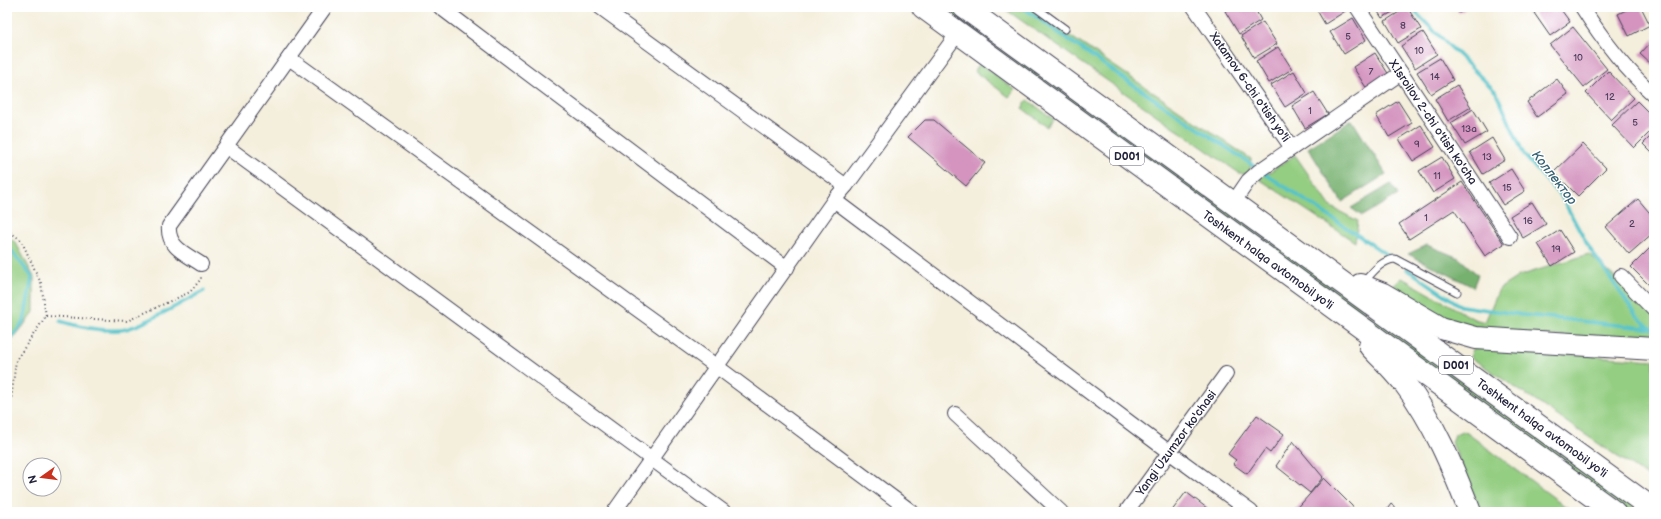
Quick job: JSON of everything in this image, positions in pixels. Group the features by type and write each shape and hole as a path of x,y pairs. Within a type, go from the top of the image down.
{"highway":[{"name":"Toshkent halqa avtomobil yo'li","path":"923,7 1614,512"},
{"name":"Toshkent halqa avtomobil yo'li","path":"964,7 1654,510"},
{"path":"1334,276 1383,294 1441,328 1476,338 1654,349"},
{"path":"1330,305 1405,383 1420,405 1452,466 1470,512"}],"street":[{"path":"201,264 174,246 169,238 169,226 227,147 325,7"},
{"path":"440,7 787,268"},
{"path":"600,7 846,186"},
{"name":"Xatamov 6-chi o'tish yo'li","path":"1194,7 1292,148"},
{"name":"X.Isroilov 2-chi o'tish ko'cha","path":"1357,7 1510,237"},
{"path":"1582,7 1591,22 1633,76 1654,95"},
{"path":"614,512 834,200 846,186 958,33"},
{"path":"289,58 716,366 912,512"},
{"path":"1233,203 1248,181 1259,171 1401,73"},
{"path":"227,147 724,512"},
{"path":"834,200 1168,452 1251,512"},
{"path":"1621,276 1654,310"},
{"name":"Yangi Uzumzor ko'chasi","path":"1126,512 1226,374"},
{"path":"955,414 1061,512"}],"lane":[{"path":"1034,7 1065,29"},
{"path":"1360,286 1384,262 1395,259 1457,292"}],"path":[{"path":"7,230 21,240 41,282 46,316 16,360 7,433"},
{"path":"46,316 127,321 190,292 201,279 201,264"}],"green space":[{"path":"939,7 950,7 1366,311 1362,316"},
{"path":"1002,7 1031,7 1067,34 1251,159 1250,171 1245,174 1239,173"},
{"path":"980,63 1015,90 1009,97 974,71"},
{"path":"1028,100 1053,119 1047,127 1022,108"},
{"path":"1352,120 1386,174 1342,202 1308,148"},
{"path":"1295,155 1331,207 1358,221 1355,242 1259,179"},
{"path":"1391,184 1398,195 1362,216 1351,208"},
{"path":"7,236 16,243 34,277 34,312 11,342 7,371"},
{"path":"1427,245 1459,258 1478,275 1473,287 1408,254"},
{"path":"1589,254 1654,313 1654,342 1480,331 1414,303 1390,289 1402,278 1474,319 1485,322 1499,289 1519,276"},
{"path":"1369,314 1641,512 1628,512 1365,320"},
{"path":"1481,347 1501,350 1654,360 1654,481 1470,357 1473,349"},
{"path":"1462,431 1467,433 1573,512 1481,512 1452,443 1455,434"}],"building":[{"path":"1233,7 1254,7 1261,20 1239,34 1225,11"},
{"path":"1315,7 1345,7 1347,10 1325,24"},
{"path":"1375,7 1401,7 1382,18"},
{"path":"1407,7 1421,29 1398,43 1385,21"},
{"path":"1455,7 1468,7 1459,13"},
{"path":"1543,7 1559,7 1570,22 1550,36 1534,13"},
{"path":"1632,7 1641,7 1650,25 1629,36 1618,14"},
{"path":"1353,18 1366,40 1344,54 1330,32"},
{"path":"1263,22 1277,44 1254,58 1241,36"},
{"path":"1573,27 1607,69 1584,87 1550,45"},
{"path":"1423,32 1437,54 1415,68 1401,46"},
{"path":"1654,39 1654,67 1640,54"},
{"path":"1278,47 1292,69 1269,83 1256,61"},
{"path":"1375,53 1389,75 1367,89 1353,67"},
{"path":"1440,58 1453,80 1431,94 1417,72"},
{"path":"1294,71 1307,93 1285,107 1271,85"},
{"path":"1608,71 1634,98 1611,120 1586,93"},
{"path":"1557,79 1568,94 1537,117 1527,102"},
{"path":"1457,85 1471,107 1448,121 1435,99"},
{"path":"1314,92 1328,114 1305,128 1292,106"},
{"path":"1398,101 1412,123 1389,137 1376,115"},
{"path":"1637,101 1654,118 1654,128 1634,148 1612,125"},
{"path":"1473,109 1487,132 1465,145 1451,123"},
{"path":"925,120 934,120 985,163 966,186 908,137"},
{"path":"1421,125 1435,147 1413,161 1399,139"},
{"path":"1654,133 1654,155 1643,144"},
{"path":"1492,138 1505,160 1483,174 1470,152"},
{"path":"1583,144 1606,168 1578,196 1554,172"},
{"path":"1442,157 1455,179 1433,193 1419,171"},
{"path":"1511,169 1525,191 1503,205 1489,183"},
{"path":"1462,182 1504,244 1485,256 1454,210 1409,239 1399,224"},
{"path":"1638,199 1654,218 1654,232 1629,254 1606,227"},
{"path":"1532,202 1546,224 1523,238 1510,216"},
{"path":"1560,230 1574,252 1552,266 1538,244"},
{"path":"1654,244 1654,290 1631,267"},
{"path":"1257,415 1284,434 1270,453 1265,449 1247,474 1233,464 1236,460 1228,454"},
{"path":"1293,441 1323,477 1310,493 1276,466"},
{"path":"1324,478 1352,506 1356,512 1294,512"},
{"path":"1186,492 1212,512 1171,512"},
{"path":"1391,504 1400,512 1385,512"}],"waterway":[{"path":"1022,7 1126,80 1257,168"},
{"name":"Коллектор","path":"1410,7 1496,92 1524,155 1562,198 1590,249 1636,315 1650,328"},
{"path":"1264,173 1392,258"},
{"path":"7,245 32,277 24,321 7,344"},
{"path":"1407,269 1461,306 1524,315 1654,329"},
{"path":"60,321 82,327 120,330 139,325 150,320 204,291"}]}
